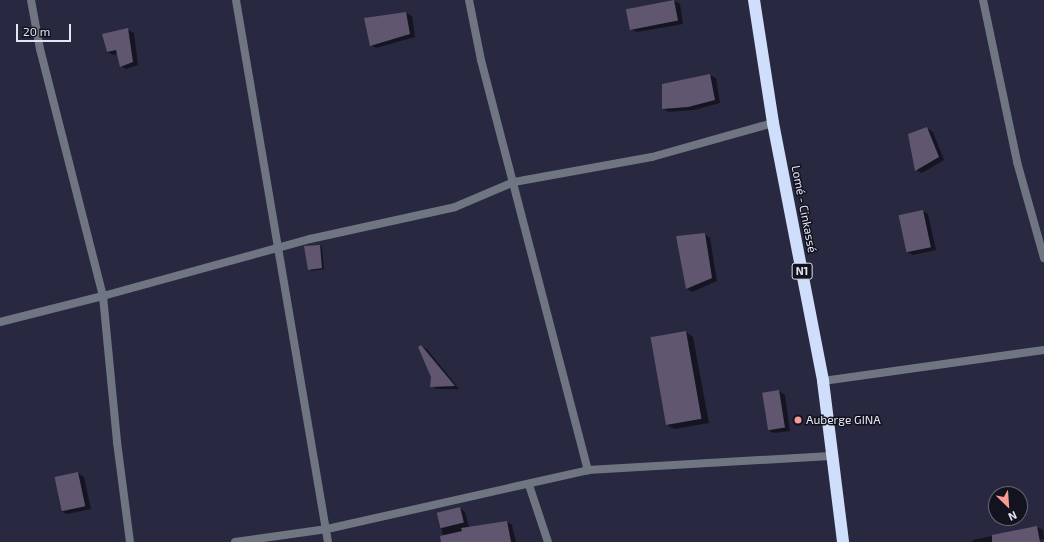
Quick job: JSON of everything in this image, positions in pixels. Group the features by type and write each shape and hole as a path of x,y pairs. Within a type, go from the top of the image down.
{"highway":[{"name":"Lomé - Cinkassé","path":"754,0 773,123 823,381 831,456 844,542"}],"street":[{"path":"31,0 40,49 103,296 116,442 130,542"},
{"path":"236,0 280,248 328,542"},
{"path":"469,0 482,60 588,470"},
{"path":"983,0 1017,162 1044,258"},
{"path":"0,322 103,296 310,239 455,207 514,182 652,157 773,123"},
{"path":"823,381 1044,350"},
{"path":"235,542 327,530 529,485 588,470 831,456"},
{"path":"529,485 548,542"}],"building":[{"path":"674,0 678,21 630,30 626,9"},
{"path":"406,12 410,34 370,46 364,18"},
{"path":"128,28 133,62 120,67 116,50 107,52 102,34"},
{"path":"710,74 715,100 688,107 662,109 662,84"},
{"path":"927,127 939,157 915,171 908,134"},
{"path":"923,210 931,247 906,252 899,215"},
{"path":"705,233 712,278 686,289 676,236"},
{"path":"320,245 322,268 308,270 304,246"},
{"path":"686,331 701,419 666,425 651,337"},
{"path":"421,345 455,386 430,387 431,377 418,347"},
{"path":"779,390 785,428 768,430 762,393"},
{"path":"78,472 85,506 62,511 55,477"},
{"path":"460,507 464,523 441,528 437,513"},
{"path":"507,521 511,542 441,542 440,536 462,531 461,528"},
{"path":"1037,526 1040,542 992,542 992,535"}],"place":[{"name":"Auberge GINA","path":"798,420"}]}
